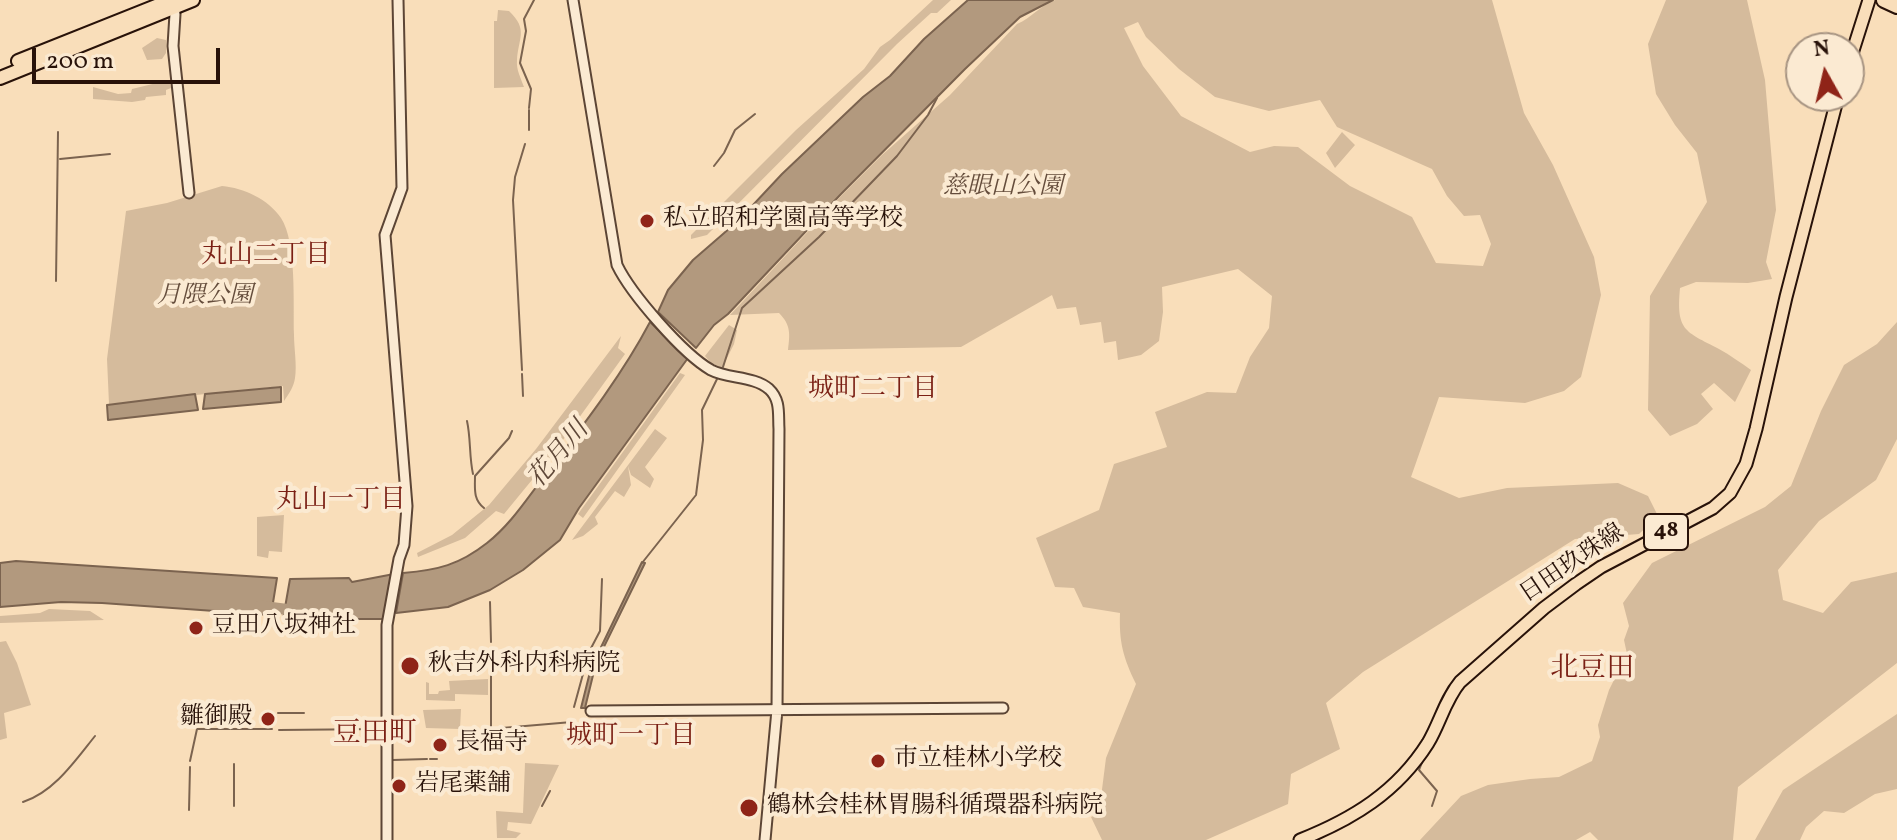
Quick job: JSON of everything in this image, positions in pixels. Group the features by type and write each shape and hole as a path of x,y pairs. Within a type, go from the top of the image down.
{"highway":[{"path":"0,69 172,2 193,0"},
{"path":"1884,0 1897,6"},
{"path":"0,78 172,2"}],"main road":[{"path":"1859,32 1869,0"},
{"name":"日田玖珠線","path":"1300,840 1346,820 1383,795 1428,744 1453,690 1544,608 1601,567 1713,508 1730,493 1746,464 1756,429 1834,112"}],"street":[{"path":"387,840 387,625 404,545 407,506 385,235 402,188 398,0"},
{"path":"573,0 617,265 625,283 699,361 725,376 768,388 777,399 777,710 765,840"},
{"path":"172,2 173,46 189,193"},
{"path":"591,711 1003,708"}],"green space":[{"path":"933,0 951,0 937,13 931,13 897,44 707,235 691,239 691,235 796,130 864,69 880,47"},
{"name":"慈眼山公園","path":"1055,0 1492,0 1524,113 1553,165 1594,257 1601,295 1581,377 1564,391 1525,403 1439,397 1411,477 1459,498 1507,488 1618,483 1648,496 1658,516 1639,534 1575,539 1363,672 1326,703 1340,749 1291,774 1288,804 1206,840 1102,840 1091,817 1099,813 1106,758 1136,684 1123,649 1120,613 1083,607 1074,588 1055,587 1036,538 1099,510 1114,464 1167,447 1155,412 1207,392 1236,393 1250,357 1269,328 1272,296 1238,269 1162,287 1159,341 1141,355 1118,360 1116,341 1104,343 1101,322 1080,325 1076,307 1057,309 1052,295 961,347 788,350 789,330 779,313 730,315 882,155 950,95 1017,24","holes":["1138,22 1146,37 1179,69 1215,97 1269,111 1320,100 1337,127 1432,169 1447,196 1464,216 1480,215 1491,244 1483,266 1436,263 1412,217 1350,186 1298,147 1274,146 1250,152 1181,116 1143,66 1124,28"]},
{"path":"1666,0 1747,0 1765,80 1776,210 1766,262 1772,279 1748,283 1696,282 1680,288 1680,313 1685,328 1751,370 1735,402 1714,383 1701,394 1713,409 1697,424 1670,436 1648,410 1650,296 1707,202 1697,153 1656,94 1648,44"},
{"path":"498,10 509,11 521,29 517,64 524,87 494,88 494,21 497,21"},
{"path":"157,38 166,40 166,53 162,59 147,60 142,48"},
{"path":"169,80 171,88 166,90 166,95 132,102 93,99 93,87 118,94 131,93 132,89"},
{"path":"1342,132 1355,145 1335,168 1326,153"},
{"name":"月隈公園","path":"222,186 239,189 262,200 276,211 286,229 294,291 296,368 291,390 284,401 283,386 109,404 107,359 126,211 167,203"},
{"path":"1897,322 1897,439 1876,480 1819,521 1778,570 1783,600 1823,613 1851,582 1897,572 1897,663 1738,787 1733,840 1598,840 1590,832 1576,840 1420,840 1461,796 1488,785 1559,777 1592,761 1600,737 1598,725 1609,690 1627,654 1624,640 1629,626 1623,603 1652,563 1765,507 1791,486 1821,411 1844,365 1877,344"},
{"path":"729,325 737,330 722,368 705,356"},
{"path":"621,336 618,348 625,354 550,458 504,514 496,511 465,538 418,557 417,553 452,535 489,505 536,449"},
{"path":"680,373 685,375 583,518 578,514"},
{"path":"655,429 667,438 645,467 654,479 650,488 631,475 628,466 631,485 624,497 615,491 595,517 598,524 572,540"},
{"path":"284,515 282,552 269,551 268,558 257,556 257,517"},
{"path":"49,609 90,611 104,620 0,623 0,616 40,613"},
{"path":"6,641 31,705 4,713 7,738 0,740 0,642"},
{"path":"488,679 488,695 455,694 455,701 426,700 426,682 429,683 429,694 438,694 439,691 450,690 449,681"},
{"path":"461,709 460,729 426,728 423,710"},
{"path":"1897,714 1897,789 1875,794 1844,813 1824,811 1806,827 1800,840 1755,840 1783,790"},
{"path":"525,763 559,765 531,824 508,822 507,830 521,833 516,838 497,838 496,811 523,813"}],"water":[{"path":"968,0 1053,0 1020,17 965,69 714,325 696,348 658,312 668,290 693,260 738,221 782,174"},
{"path":"650,322 688,358 579,508 560,540 523,570 490,590 448,607 396,613 403,573 438,568 457,561 487,543 510,520 600,402"},
{"path":"281,387 281,402 203,409 205,394"},
{"path":"195,394 198,410 108,420 107,405"},
{"path":"16,561 277,578 271,615 102,603 61,602 0,607 0,563"},
{"path":"642,562 645,563 596,663 585,708 581,708 591,668"},
{"path":"394,574 383,619 283,619 290,579 349,578 352,582"}],"waterway":[{"path":"529,108 531,89 520,63 526,31 524,19 534,0"},
{"path":"723,367 742,308 819,237 897,156 937,98"},
{"path":"529,110 529,130"},
{"path":"714,166 735,130 755,114"},
{"path":"56,281 58,132"},
{"path":"522,370 513,200 515,177 525,144"},
{"path":"60,159 110,154"},
{"path":"522,374 523,396"},
{"path":"642,563 696,495 703,440 702,410 717,379"},
{"path":"467,421 473,474"},
{"path":"484,508 476,497 475,476 512,431"},
{"path":"574,707 589,652 600,631 602,579"},
{"path":"490,602 491,642"},
{"name":"花月川","path":"260,606 299,611"},
{"path":"491,648 491,727"},
{"path":"278,713 304,713"},
{"path":"490,729 572,722"},
{"path":"190,761 197,729 272,729"},
{"path":"279,730 382,729"},
{"path":"23,802 54,783 95,736"},
{"path":"393,760 427,759"},
{"path":"430,759 437,759"},
{"path":"1423,760 1419,770 1437,791 1432,806"},
{"path":"234,764 234,806"},
{"path":"189,810 190,767"},
{"path":"542,806 550,791"}],"place":[{"name":"私立昭和学園高等学校","path":"647,221"},
{"name":"豆田八坂神社","path":"196,628"},
{"name":"秋吉外科内科病院","path":"410,666"},
{"name":"雛御殿","path":"268,719"},
{"name":"長福寺","path":"440,745"},
{"name":"市立桂林小学校","path":"878,761"},
{"name":"岩尾薬舗","path":"399,786"},
{"name":"鶴林会桂林胃腸科循環器科病院","path":"749,808"}],"district":[{"name":"丸山二丁目","path":"266,257"},
{"name":"城町二丁目","path":"873,391"},
{"name":"丸山一丁目","path":"341,502"},
{"name":"北豆田","path":"1592,671"},
{"name":"豆田町","path":"375,736"},
{"name":"城町一丁目","path":"631,738"}]}
